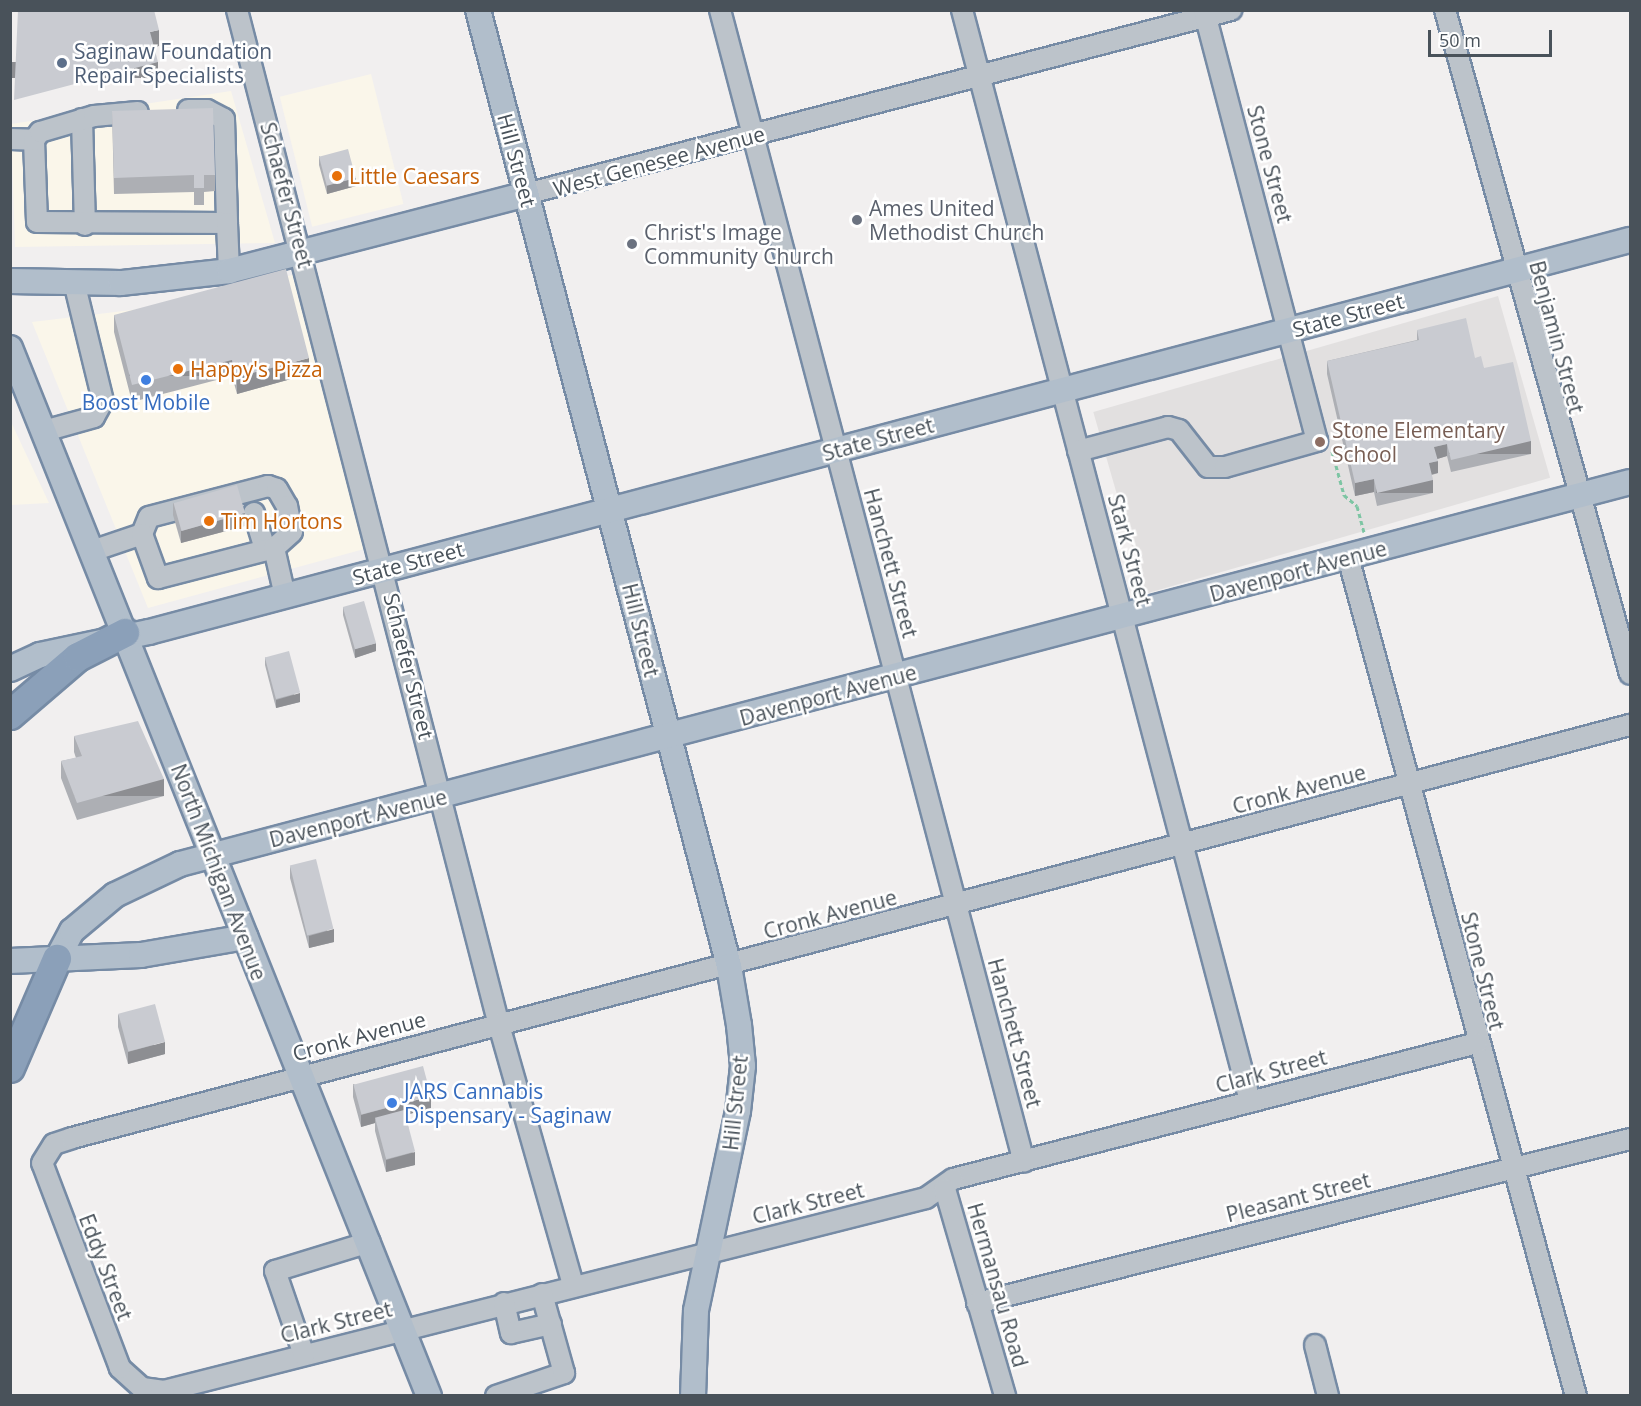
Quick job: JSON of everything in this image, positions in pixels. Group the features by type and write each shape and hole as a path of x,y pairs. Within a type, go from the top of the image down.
{"highway":[{"path":"10,715 78,657 125,633"},
{"path":"10,1068 57,959"}],"main road":[{"name":"Hill Street","path":"478,10 729,966 743,1066 708,1254"},
{"name":"West Genesee Avenue","path":"10,281 173,280 229,271 526,194"},
{"name":"State Street","path":"10,669 40,654 125,633 149,632 610,509 1063,392 1630,240"},
{"name":"North Michigan Avenue","path":"10,348 300,1076 370,1242 429,1395"},
{"name":"Davenport Avenue","path":"57,959 72,932 116,895 145,877 213,855 669,738 1630,482"},
{"path":"10,961 141,955 222,937 245,937"},
{"path":"693,1395 692,1347 708,1254"}],"street":[{"name":"Schaefer Street","path":"237,10 386,569 499,1025 573,1286"},
{"name":"Hanchett Street","path":"720,10 1024,1162"},
{"name":"Stark Street","path":"962,10 1250,1101"},
{"name":"West Genesee Avenue","path":"526,194 980,76 1205,14 1231,10"},
{"name":"Benjamin Street","path":"1445,10 1514,270 1577,496 1630,674"},
{"name":"Stone Street","path":"1078,451 1168,427 1179,430 1208,467 1225,467 1317,441 1205,14"},
{"path":"227,223 46,225 33,216 34,140 40,132 82,119 167,111 218,113 226,127 229,271"},
{"path":"82,119 85,225"},
{"path":"10,139 34,140"},
{"path":"44,431 94,417 103,401 74,282"},
{"path":"268,486 277,489 287,506 292,532 270,549 158,578 142,534 149,517 268,486"},
{"path":"254,513 270,549 285,596"},
{"path":"92,551 142,534"},
{"name":"Stone Street","path":"1348,557 1477,1043 1576,1395"},
{"name":"Cronk Avenue","path":"45,1155 72,1138 300,1076 729,966 1630,725"},
{"name":"Clark Street","path":"142,1388 164,1391 573,1286 708,1254 945,1189 952,1179 1477,1043"},
{"name":"Pleasant Street","path":"977,1302 1630,1138"},
{"name":"Eddy Street","path":"45,1155 44,1173 120,1368 142,1388"},
{"name":"Hermansau Road","path":"945,1189 1005,1395"},
{"path":"304,1355 275,1271 370,1242"},
{"path":"496,1395 562,1378 551,1324 542,1294"},
{"path":"504,1304 511,1333 551,1324"},
{"path":"1315,1346 1328,1395"}],"path":[{"path":"1332,451 1344,495 1357,506 1364,532"}],"shaded area":[{"path":"371,74 403,204 312,227 280,97"},
{"path":"231,91 275,243 15,247 11,124"},
{"path":"296,274 368,548 148,608 32,322 165,306"},
{"name":"Stone Elementary School","path":"1498,296 1550,478 1145,594 1093,412"},
{"path":"11,422 49,503 11,505"}],"building":[{"path":"18,10 154,10 159,30 150,32 158,62 14,100"},
{"path":"213,108 215,175 204,175 204,188 194,188 194,175 114,178 112,111"},
{"name":"Little Caesars","path":"348,149 356,178 327,186 319,157"},
{"path":"286,269 309,358 237,377 232,360 132,385 114,315"},
{"path":"1466,318 1475,358 1481,356 1484,368 1513,362 1531,441 1451,460 1447,444 1434,447 1438,461 1429,463 1433,480 1377,493 1374,479 1355,483 1327,361 1419,340 1417,330"},
{"path":"237,485 245,513 182,531 174,503"},
{"path":"364,601 376,643 355,649 343,607"},
{"path":"289,651 300,693 276,699 265,657"},
{"path":"138,721 164,779 77,803 61,761 82,756 74,736"},
{"path":"316,859 333,929 307,935 290,866"},
{"path":"155,1004 165,1042 128,1052 118,1014"},
{"path":"423,1066 431,1096 361,1115 353,1085"},
{"path":"404,1110 415,1152 386,1159 375,1118"}],"place":[{"name":"Saginaw Foundation Repair Specialists","path":"62,63"},
{"name":"Little Caesars","path":"337,176"},
{"name":"Ames United Methodist Church","path":"857,220"},
{"name":"Christ's Image Community Church","path":"632,244"},
{"name":"Happy's Pizza","path":"178,369"},
{"name":"Boost Mobile","path":"146,380"},
{"name":"Stone Elementary School","path":"1320,442"},
{"name":"Tim Hortons","path":"209,521"},
{"name":"JARS Cannabis Dispensary - Saginaw","path":"392,1103"}]}
